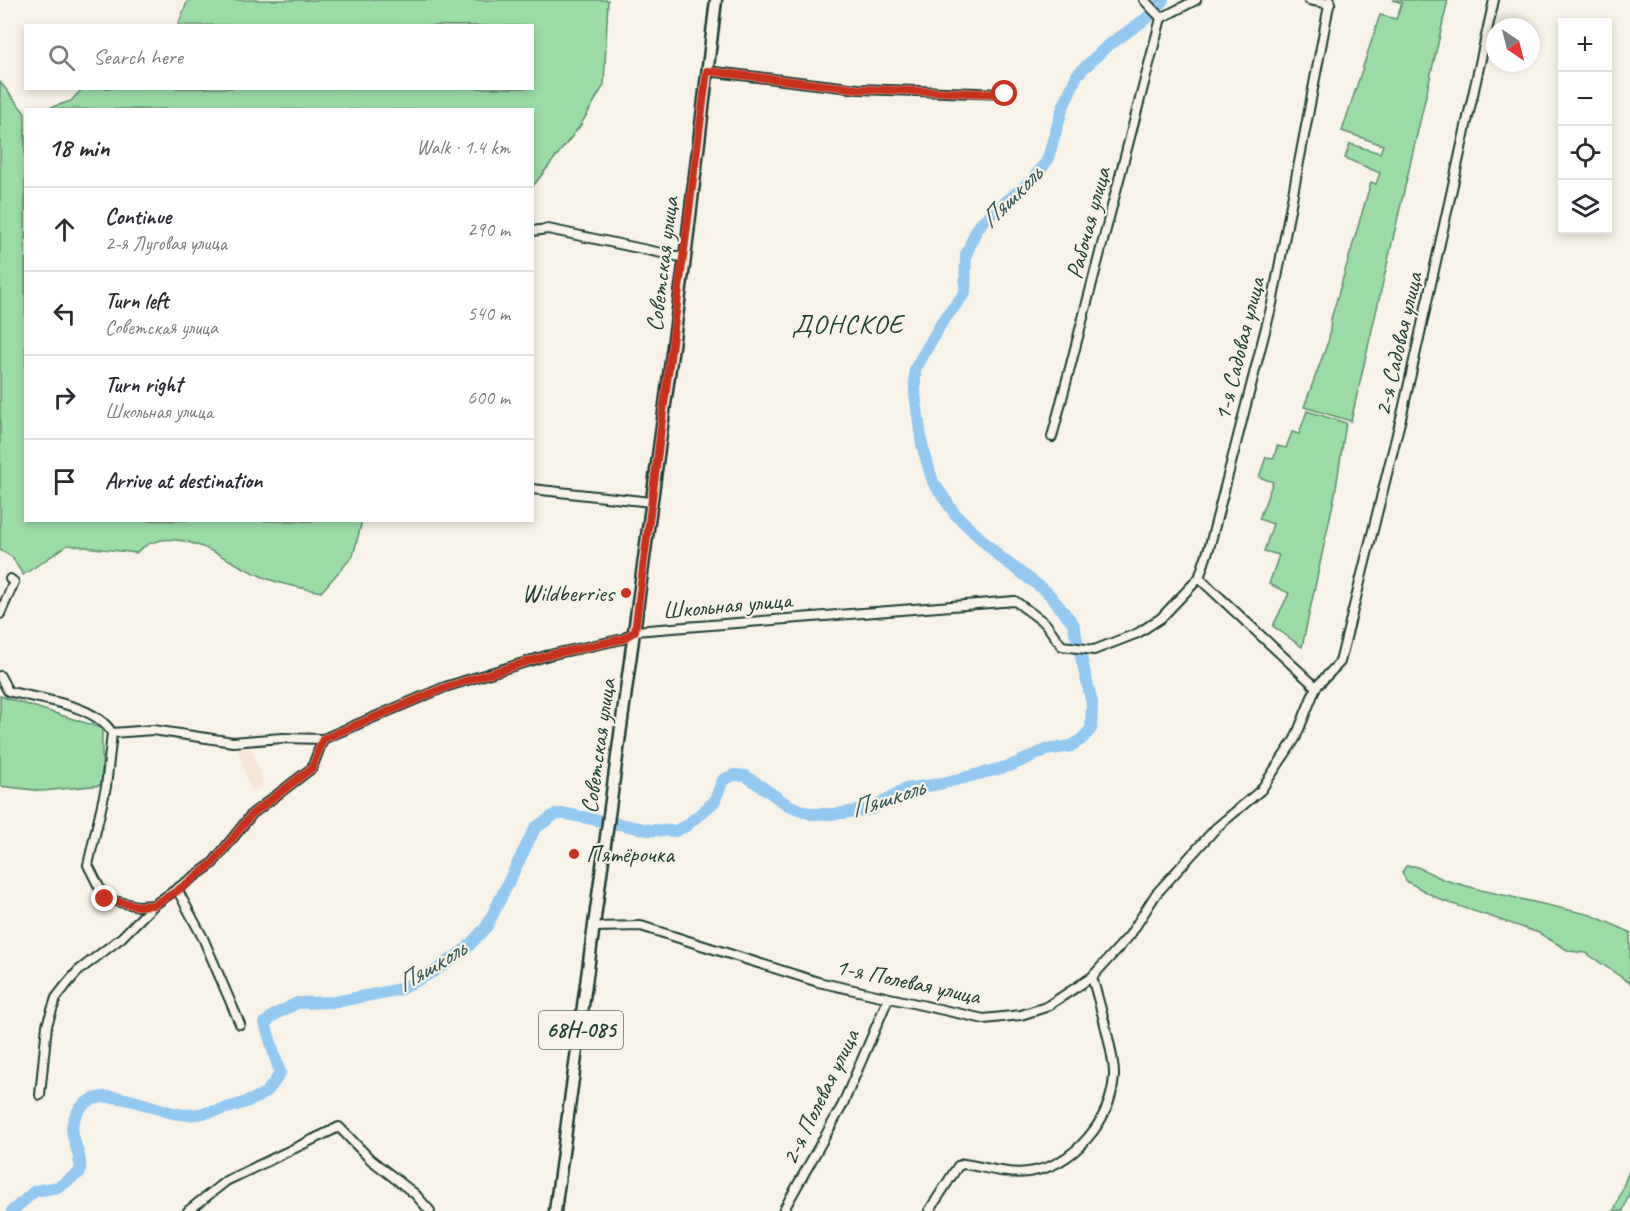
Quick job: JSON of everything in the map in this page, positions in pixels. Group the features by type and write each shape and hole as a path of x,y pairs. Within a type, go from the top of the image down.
{"main road":[{"name":"Советская улица","path":"555,1211 635,631 716,0"}],"street":[{"path":"1144,0 1161,18 1196,0"},
{"path":"1309,0 1330,2"},
{"name":"2-я Садовая улица","path":"1316,687 1340,662 1403,410 1494,0"},
{"name":"1-я Садовая улица","path":"1062,646 1094,650 1138,633 1161,618 1199,578 1210,545 1272,304 1307,135 1330,2"},
{"name":"Рабочая улица","path":"1052,437 1161,18"},
{"path":"707,71 858,89 1005,94"},
{"path":"534,231 548,229 684,258"},
{"path":"534,489 651,502"},
{"path":"1199,578 1316,687"},
{"path":"0,614 15,582 10,579"},
{"name":"Школьная улица","path":"112,733 153,730 233,742 282,738 323,739 446,687 549,655 623,639 635,631 1015,601 1045,623 1062,646"},
{"path":"0,676 8,691 95,715 106,722 112,733 106,787 88,866 105,899 138,906 154,905"},
{"name":"1-я Полевая улица","path":"595,927 641,926 818,982 984,1018 1021,1015 1046,1007 1092,977 1130,935 1156,894 1209,836 1261,790 1295,739 1316,687"},
{"path":"40,1095 47,1025 56,998 78,971 121,938 154,905 177,891 212,864 252,814 312,768 323,739"},
{"path":"177,891 206,946 240,1024"},
{"path":"929,1211 958,1166 964,1164 1028,1172 1061,1163 1085,1142 1110,1103 1114,1074 1092,977"},
{"name":"2-я Полевая улица","path":"783,1211 842,1106 888,999"},
{"path":"188,1211 226,1181 339,1127 370,1159 415,1194 430,1211"}],"shaded area":[{"path":"250,744 264,786 251,791 237,748"}],"green space":[{"path":"188,0 608,0 604,85 580,126 534,185 534,108 49,108 71,101 81,90 534,90 534,24 178,24"},
{"path":"1393,0 1448,0 1351,421 1304,407 1329,339 1331,319 1371,182 1376,184 1380,173 1345,158 1350,144 1380,153 1383,145 1342,131 1380,15 1396,19 1402,3"},
{"path":"0,82 24,112 24,522 362,522 353,556 321,592 255,574 203,547 185,541 168,539 151,543 136,553 68,545 23,575 12,557 0,550"},
{"path":"1307,411 1346,423 1335,494 1302,647 1273,626 1289,593 1269,584 1279,555 1264,551 1273,524 1259,519 1273,482 1259,477 1266,457 1274,458 1277,446 1286,448 1292,432 1299,434"},
{"path":"0,696 102,728 102,785 42,791 0,786"},
{"path":"1406,866 1415,866 1445,880 1481,890 1591,915 1630,932 1630,983 1586,953 1569,951 1539,933 1441,900 1406,881 1402,872"},
{"path":"1630,1168 1630,1191 1623,1211 1614,1211"}],"waterway":[{"name":"Пяшколь","path":"12,1211 35,1191 59,1187 80,1172 72,1126 82,1106 94,1099 122,1098 187,1115 210,1112 258,1097 266,1092 280,1073 265,1023 274,1015 297,1003 335,1002 401,989 435,971 467,948 487,926 535,828 556,814 567,814 649,830 675,831 686,826 714,802 723,780 734,775 746,776 788,805 811,814 835,814 872,809 904,789 940,784 1010,766 1046,750 1071,746 1082,739 1091,729 1092,703 1073,623 1047,592 1000,557 955,514 933,482 922,445 915,394 915,369 942,322 965,293 966,255 976,231 983,221 1032,180 1047,161 1062,110 1077,75 1106,47 1147,18 1163,0"}],"place":[{"name":"Wildberries","path":"626,593"},
{"name":"Пятёрочка","path":"574,854"}],"district":[{"name":"ДОНСКОЕ","path":"848,324"}],"route":[{"path":"105,899 138,906 154,905 177,891 212,864 252,814 312,768 323,739 446,687 549,655 623,639 635,631 707,71 858,89 1005,94"}]}
